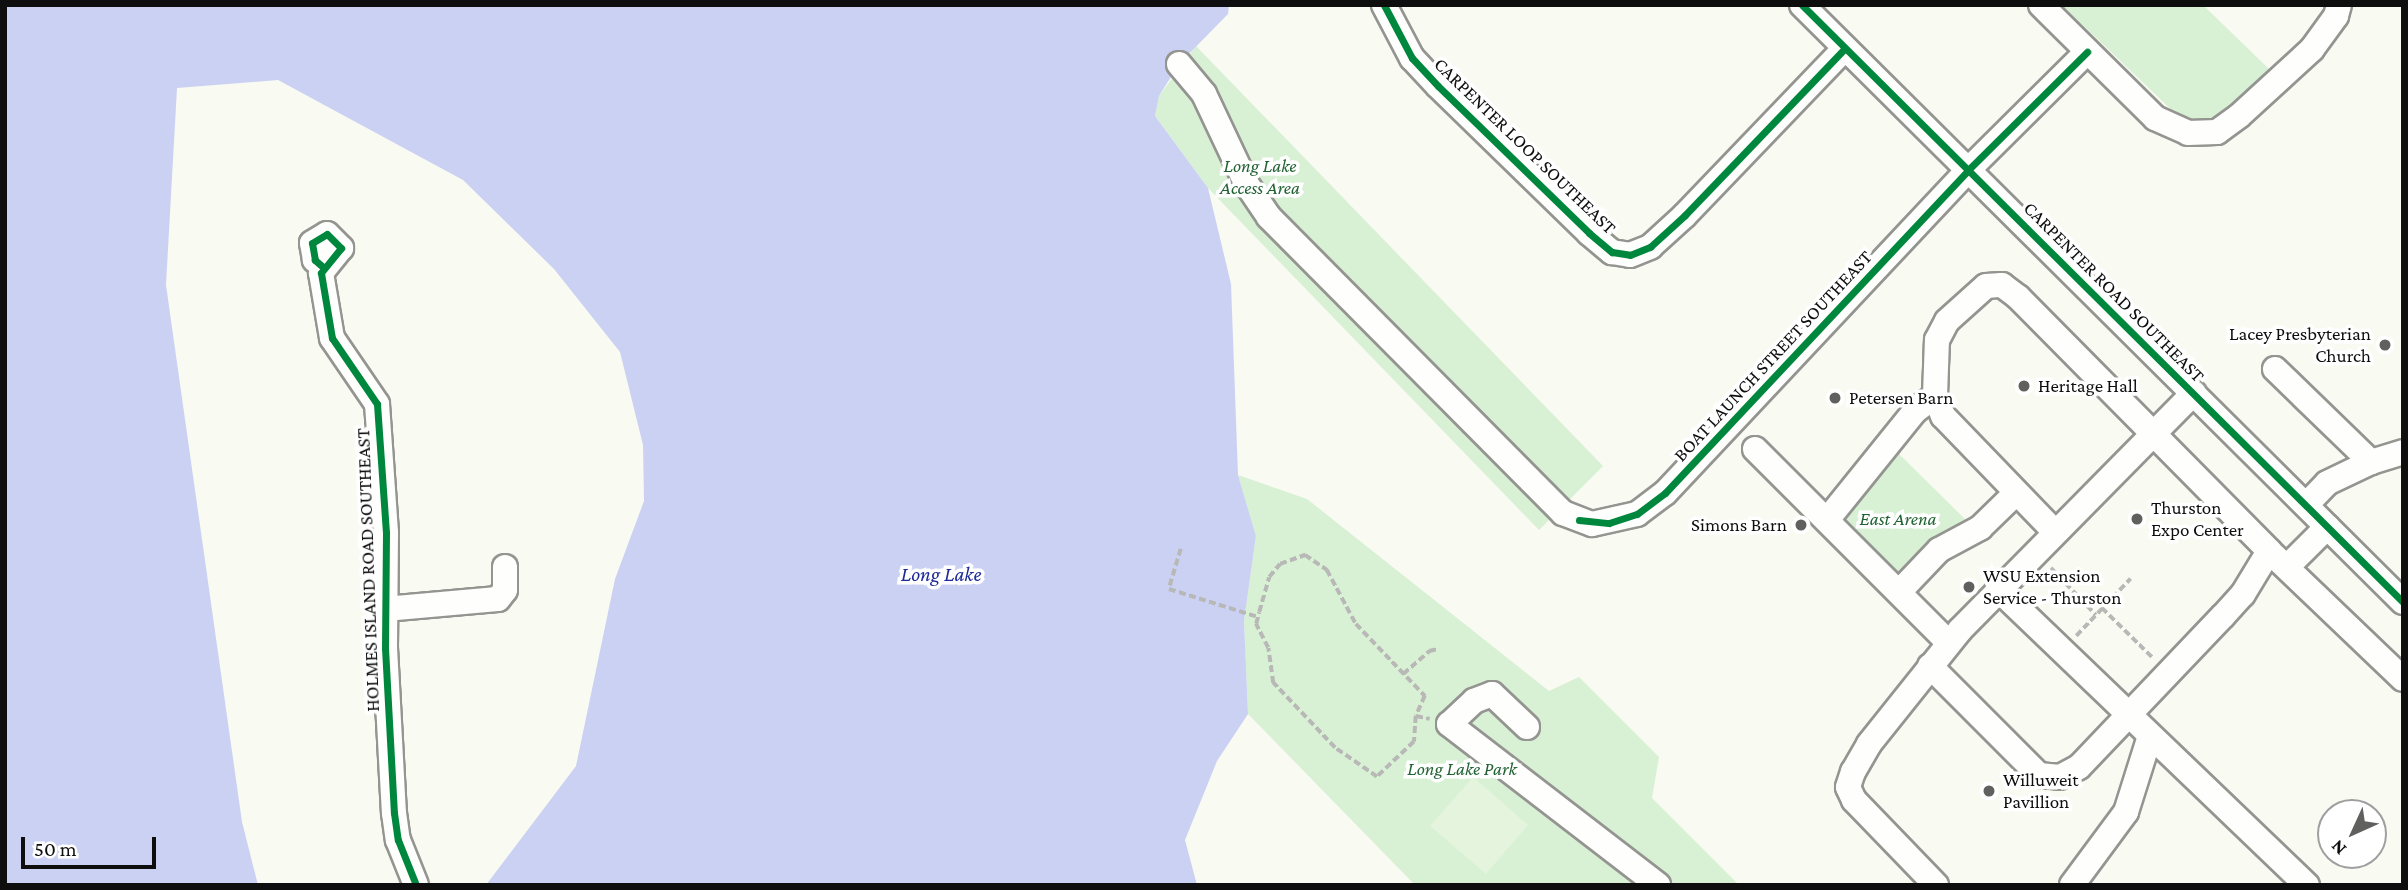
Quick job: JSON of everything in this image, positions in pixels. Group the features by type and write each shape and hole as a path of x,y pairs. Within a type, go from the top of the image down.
{"street":[{"name":"CARPENTER LOOP SOUTHEAST","path":"1384,5 1412,58 1437,86 1589,233 1612,252 1630,256 1650,247 1685,215 1845,48"},
{"name":"CARPENTER ROAD SOUTHEAST","path":"1802,5 2403,603"},
{"path":"2041,5 2155,118 2188,133 2217,132 2312,49 2336,16 2339,5"},
{"name":"BOAT LAUNCH STREET SOUTHEAST","path":"1179,64 1204,94 1246,183 1269,217 1563,513 1579,520 1609,523 1637,514 1665,493 1968,170 2087,52"},
{"name":"HOLMES ISLAND ROAD SOUTHEAST","path":"323,267 324,309 332,338 377,404 386,533 385,609 394,813 398,840 416,885"},
{"path":"2055,532 1943,416 1935,396 1934,362 1947,321 1986,286 2002,285 2403,679"},
{"path":"2275,369 2371,462"},
{"path":"1936,885 1854,800 1848,787 1869,744 1949,643 1998,589 2194,394"},
{"path":"1827,520 1915,411 1935,396"},
{"path":"1755,449 1949,643"},
{"path":"2306,505 2327,483 2371,462 2403,452"},
{"path":"1899,592 1938,550 1980,528 2016,493"},
{"path":"1930,666 2039,775 2060,776 2079,767 2126,714 2278,559 2327,527"},
{"path":"385,609 498,599 505,590 505,567"},
{"path":"1998,589 2150,738 2307,885"},
{"path":"1527,727 1492,694 1474,701 1449,723 1658,885"},
{"path":"2072,885 2126,812 2150,738"}],"path":[{"path":"1181,549 1169,589 1258,617"},
{"path":"2035,552 2096,615"},
{"path":"1306,555 1327,570 1356,624 1404,674 1424,696 1416,716 1414,742 1383,773 1370,776 1335,748 1273,682 1258,617 1269,577 1280,564 1306,555"},
{"path":"2062,651 2130,579"},
{"path":"2102,608 2168,672"},
{"path":"1404,674 1429,651 1438,649"}],"green space":[{"path":"2062,5 2203,5 2271,71 2230,111 2214,120 2184,122"},
{"name":"Long Lake Access Area","path":"1196,46 1603,466 1539,530 1208,188 1155,116 1159,96"},
{"name":"East Arena","path":"1896,451 1971,525 1896,578 1843,528 1843,514 1886,469"},
{"name":"Long Lake Park","path":"1238,475 1307,499 1549,691 1579,677 1659,757 1652,798 1739,885 1415,885 1248,714 1244,621 1256,536"},
{"path":"1473,777 1528,825 1486,874 1430,826"}],"water":[{"name":"Long Lake","path":"5,5 1229,5 1228,14 1179,64 1159,96 1155,116 1208,188 1231,284 1238,475 1256,536 1244,621 1248,714 1217,761 1185,840 1197,885 486,885 576,766 615,579 644,501 643,445 620,352 554,269 463,180 278,80 177,88 166,285 242,822 258,885 5,885"}],"cycle path":[{"path":"1384,5 1412,58 1438,86 1589,233 1612,252 1630,255 1650,247 1685,215 1845,48"},
{"path":"1802,5 2403,602"},
{"path":"1579,520 1609,523 1637,514 1665,493 1968,170 2087,52"},
{"path":"323,267 315,260 312,243 327,234 341,248 321,273 332,338 377,404 386,533 385,648 394,813 398,840 416,885"}],"place":[{"name":"Lacey Presbyterian Church","path":"2385,345"},
{"name":"Heritage Hall","path":"2024,386"},
{"name":"Petersen Barn","path":"1835,398"},
{"name":"Thurston Expo Center","path":"2137,519"},
{"name":"Simons Barn","path":"1801,525"},
{"name":"WSU Extension Service - Thurston","path":"1969,587"},
{"name":"Willuweit Pavillion","path":"1989,791"}]}
